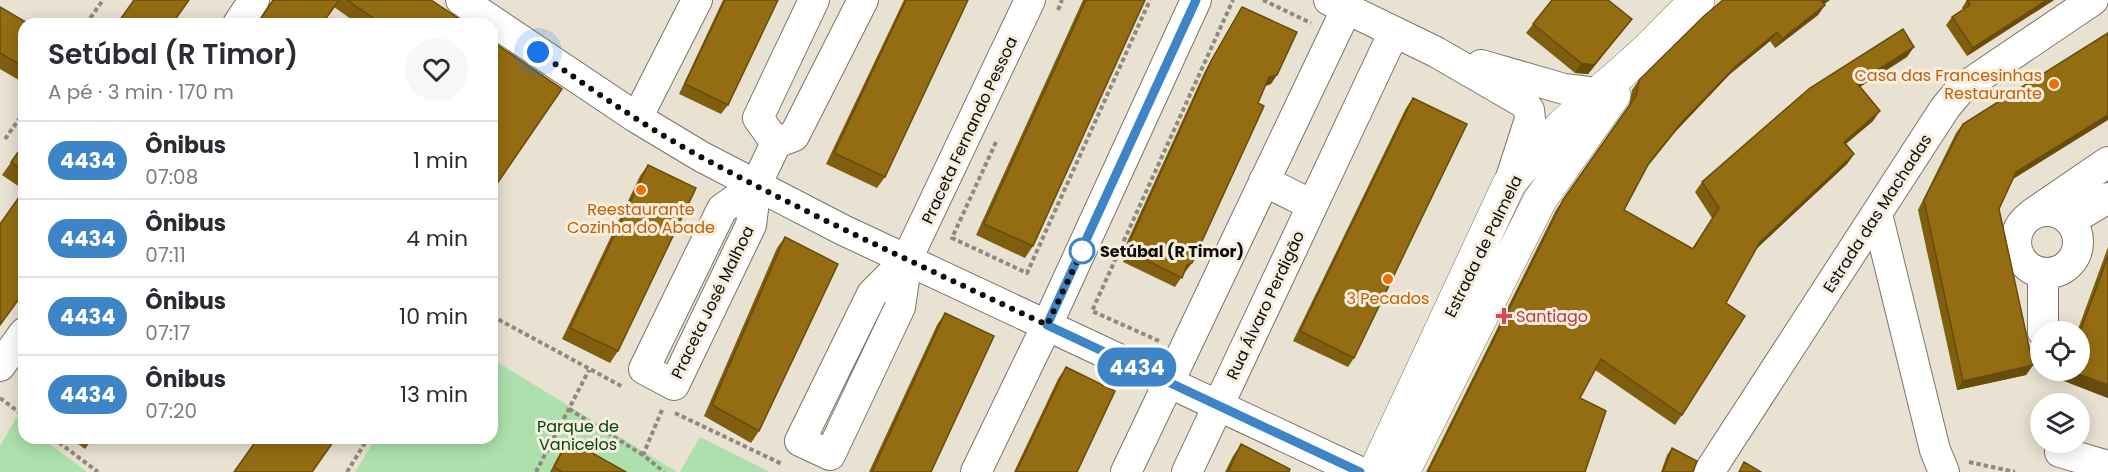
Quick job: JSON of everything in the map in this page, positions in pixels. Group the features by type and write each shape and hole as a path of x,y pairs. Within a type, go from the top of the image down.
{"street":[{"path":"241,18 254,0"},
{"path":"461,0 488,18"},
{"path":"637,118 697,0"},
{"path":"776,143 758,118 814,0"},
{"path":"756,185 776,143 794,136 863,0"},
{"name":"Praceta Fernando Pessoa","path":"907,259 1030,0"},
{"path":"976,472 1047,325 1196,0"},
{"name":"Estrada de Palmela","path":"1376,472 1509,184 1531,155 1597,93 1641,56 1698,0"},
{"name":"Estrada das Machadas","path":"1709,472 1945,108 1960,90 2093,0"},
{"path":"1126,472 1264,181 1338,4 1436,52 1524,103 1529,110 1527,131 1509,184"},
{"path":"498,25 637,118 702,157 907,259 1360,472"},
{"name":"Rua Álvaro Perdigão","path":"1187,472 1394,32"},
{"path":"1436,52 1564,88 1597,93"},
{"name":"Estrada de Palmela","path":"1403,472 1540,200 1641,56"},
{"path":"2032,214 2051,211 2070,221 2076,230 2078,251 2064,268 2043,273 2026,265 2016,248 2019,228 2032,214 2108,162"},
{"path":"1264,181 1312,205"},
{"name":"Praceta José Malhoa","path":"756,185 751,225 674,385 644,369 722,209 756,185"},
{"path":"2070,221 2108,198"},
{"path":"1877,214 1935,450 1955,467"},
{"path":"907,259 900,307 831,455 800,441 872,294 907,259"},
{"path":"2043,273 2043,321"},
{"path":"0,366 18,341"},
{"path":"2063,453 2108,466"}],"path":[{"path":"90,18 103,0"},
{"path":"1053,21 1062,0"},
{"path":"999,135 952,238 1027,273 1150,0"},
{"path":"1165,344 1092,311 1233,0"},
{"path":"1263,0 1314,24 1309,35"},
{"path":"5,139 18,121"},
{"path":"536,472 589,370"},
{"path":"0,398 18,412"},
{"path":"643,455 663,407"},
{"path":"569,410 643,455 664,472"},
{"path":"61,444 98,472"},
{"path":"347,472 365,444"},
{"path":"1955,467 2015,472"}],"green space":[{"name":"Parque de Vanicelos","path":"498,363 677,472 355,472 372,444 498,444"},
{"path":"16,418 18,420 18,444 50,444 87,472 0,472 0,446"},
{"path":"700,437 770,472 680,472"}],"building":[{"path":"134,0 189,0 176,18 121,18"},
{"path":"273,0 339,0 326,18 261,18"},
{"path":"347,0 431,0 458,18 373,18"},
{"path":"725,0 778,0 728,105 685,84"},
{"path":"906,0 968,0 885,177 834,153"},
{"path":"1086,0 1145,0 1033,246 984,224"},
{"path":"1552,0 1608,0 1632,19 1594,65 1581,63 1533,24"},
{"path":"1723,0 1824,0 1822,1 1825,5 1782,39 1777,32 1737,65 1682,122 1649,163 1624,210 1693,249 1719,208 1702,182 1810,88 1903,29 1914,47 1857,83 1880,111 1844,142 1854,154 1760,242 1726,303 1745,316 1682,415 1601,359 1580,398 1606,411 1585,472 1428,472 1563,200 1636,96 1639,80"},
{"path":"1967,0 2047,0 1973,48 1952,17 1970,5"},
{"path":"0,7 19,18 18,64 0,53"},
{"path":"1242,7 1297,32 1277,75 1269,77 1258,103 1264,106 1192,263 1187,265 1182,278 1130,252 1133,246 1129,243 1211,61"},
{"path":"2108,33 2108,115 2016,172 1999,209 2030,351 2030,366 1963,381 1924,200 1963,124"},
{"path":"498,45 562,89 498,182"},
{"path":"1413,98 1467,124 1354,358 1300,331"},
{"path":"18,152 18,167 11,162"},
{"path":"648,165 696,188 618,351 570,328"},
{"path":"18,198 18,300 0,325 0,224"},
{"path":"785,237 838,264 759,431 712,405"},
{"path":"2108,256 2108,385 2090,378 2090,321 2084,321"},
{"path":"945,313 994,336 931,472 872,472"},
{"path":"1066,367 1115,391 1077,472 1016,472"},
{"path":"569,440 626,472 562,472 554,467"},
{"path":"254,444 332,444 312,472 234,472"},
{"path":"1241,444 1290,469 1289,472 1228,472"},
{"path":"1672,448 1697,461 1693,472 1663,472"},
{"path":"1744,462 1761,472 1739,472"}],"bus line":[{"name":"4434","path":"1196,0 1047,325 1360,472"}],"place":[{"name":"Casa das Francesinhas Restaurante","path":"2054,84"},
{"name":"Reestaurante Cozinha do Abade","path":"641,190"},
{"name":"Setúbal (R Timor)","path":"1082,251"},
{"name":"3 Pecados","path":"1388,279"},
{"name":"Santiago","path":"1504,316"}],"route":[{"path":"538,52 637,118 702,157 843,230 1047,325 1082,251"}]}
